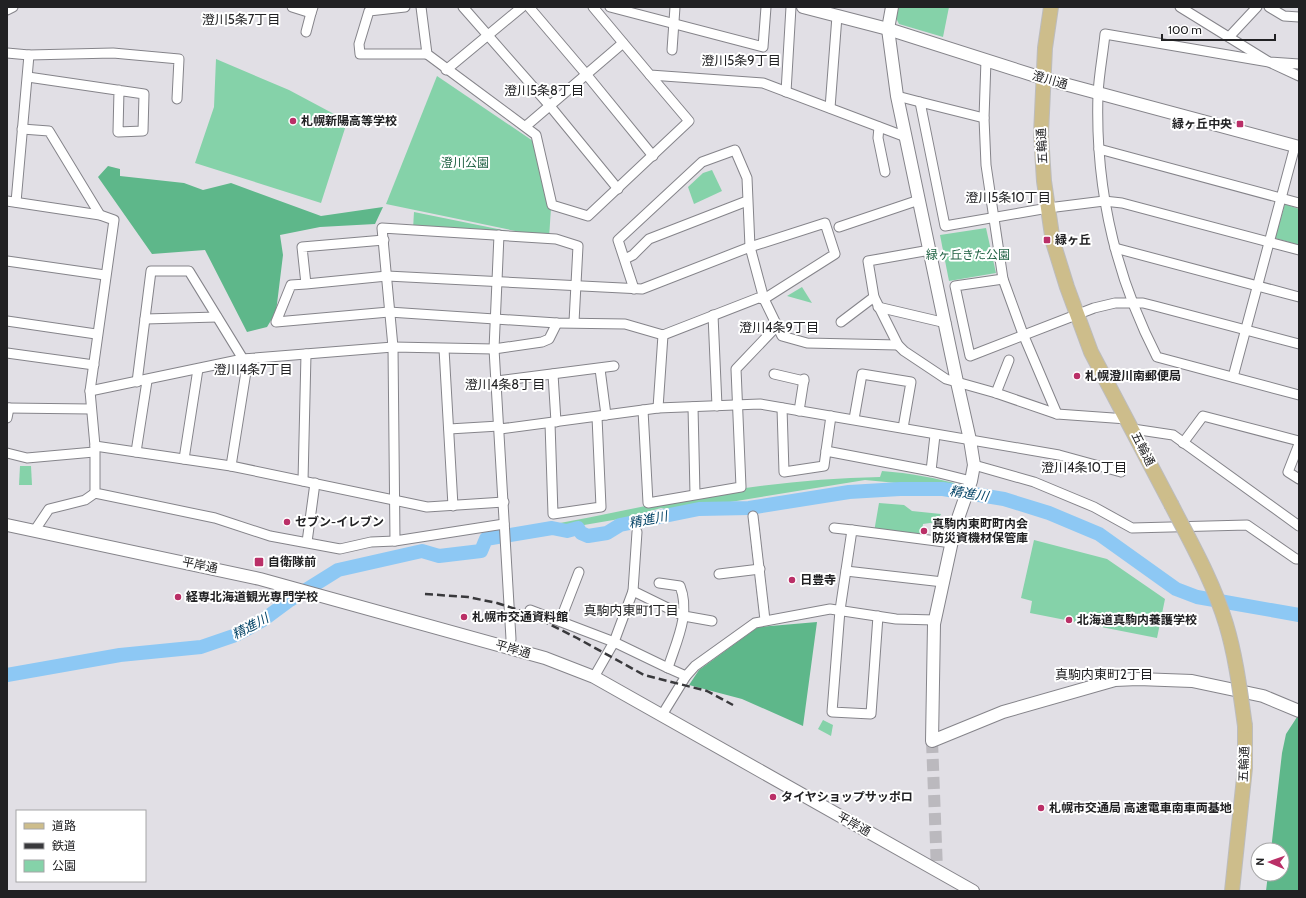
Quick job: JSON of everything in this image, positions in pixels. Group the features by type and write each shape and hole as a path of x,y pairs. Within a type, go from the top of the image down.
{"main road":[{"name":"五輪通","path":"1051,7 1044,48 1041,134 1044,181 1053,242 1076,314 1091,352 1201,562 1226,623 1238,671 1245,726 1245,768 1232,891"}],"street":[{"path":"7,10 13,7"},
{"path":"292,7 312,10 306,32"},
{"path":"405,7 369,11 360,44 360,54 427,54 446,70 526,126 536,135 552,205 588,216 689,121 593,7"},
{"path":"421,7 427,54"},
{"path":"463,7 550,106 618,189"},
{"path":"446,70 522,7"},
{"path":"529,7 653,156"},
{"path":"610,7 763,47 766,7"},
{"path":"672,50 675,7"},
{"path":"786,92 791,7"},
{"name":"澄川通","path":"803,7 888,29 1042,78 1297,146"},
{"path":"892,7 888,29 897,96 946,323 974,465 952,544 935,620 932,741 1003,712 1115,680 1138,679 1192,681 1263,696 1296,709"},
{"path":"1180,7 1269,62 1299,76"},
{"path":"1229,36 1256,7"},
{"path":"1269,7 1284,16 1299,18"},
{"path":"830,108 837,16"},
{"path":"1299,64 1269,62 1105,34 1098,93 1099,149 1104,201 1114,248 1132,303 1157,357 1299,395"},
{"path":"526,126 623,43"},
{"path":"7,53 113,53 179,59 177,99"},
{"path":"29,54 22,129 11,202 100,215 114,220 96,334 90,391 95,493"},
{"path":"986,60 984,118 986,165 992,219 1003,279 1023,334 1057,414"},
{"path":"650,75 763,83 906,137"},
{"path":"28,77 118,90 144,94 143,131 118,132 118,90"},
{"path":"897,96 984,118"},
{"path":"920,102 945,226 1048,208 1104,201 1122,203 1299,250"},
{"path":"879,127 878,138 886,172"},
{"path":"22,129 49,131 100,215"},
{"path":"1233,377 1281,198 1297,146"},
{"path":"1099,149 1299,203"},
{"path":"634,289 618,240 702,162 735,150 747,178 750,247 764,299 782,336 807,343 898,345"},
{"path":"839,227 919,200"},
{"path":"625,259 633,255 649,240 747,201"},
{"path":"825,223 835,254 764,299 758,298 663,335 625,324 574,322 557,323 389,312 276,322 291,285 387,276 642,289 750,247 825,223"},
{"path":"395,541 393,347 382,228 499,234 556,239 578,246 574,322"},
{"path":"499,234 494,349 511,639 509,648"},
{"path":"306,284 302,247 384,240"},
{"path":"1114,248 1299,297"},
{"path":"930,250 868,261 874,298 898,345 904,351 946,379 1057,414 1130,424 1173,435 1299,526"},
{"path":"7,261 105,275"},
{"path":"137,382 151,271 189,271 245,359 231,466"},
{"path":"1003,279 955,286 970,356 1076,314 1115,303 1132,303 1155,306 1299,344"},
{"path":"841,322 874,298"},
{"path":"878,307 946,323"},
{"path":"713,315 717,406"},
{"path":"145,319 217,317"},
{"path":"7,321 96,334"},
{"path":"90,391 245,359 393,347 494,349 542,342 549,339 557,323"},
{"path":"643,410 648,503 741,487 736,405 736,369 777,326"},
{"path":"658,408 663,335"},
{"path":"444,349 453,506"},
{"path":"7,353 94,364"},
{"path":"303,481 306,354"},
{"path":"996,394 1009,360"},
{"path":"497,381 614,366"},
{"path":"553,374 554,514 601,507 600,368"},
{"path":"184,459 198,369"},
{"path":"774,374 804,380 798,411"},
{"path":"854,419 862,374 911,382 903,428"},
{"path":"136,452 147,380"},
{"path":"449,429 499,428 553,423 658,408 760,404 1059,455 1121,472"},
{"path":"693,407 695,494"},
{"path":"7,418 8,408 91,409"},
{"path":"782,408 784,472 824,466 831,416"},
{"path":"1183,443 1203,416 1299,441"},
{"path":"931,471 935,435"},
{"path":"1299,444 1288,472 1299,479"},
{"path":"7,453 26,458 94,449 136,452 231,466 427,507 504,502"},
{"path":"826,451 931,471 970,483"},
{"path":"974,465 1034,482 1094,507 1132,528 1151,529 1247,525 1296,559 1299,559"},
{"path":"307,542 315,483"},
{"path":"35,530 49,509 85,500 95,493 215,518 270,536 340,549 371,542 395,541 505,527"},
{"path":"754,516 765,620"},
{"name":"平岸通","path":"7,525 241,574 545,658 594,677 973,891"},
{"path":"834,528 952,544"},
{"path":"852,530 840,610 832,712 871,714 878,616"},
{"path":"594,677 614,642 634,591 637,532"},
{"path":"719,574 760,569"},
{"path":"846,571 944,582"},
{"path":"560,621 579,572"},
{"path":"659,583 680,586 684,602 684,616 668,668"},
{"path":"634,591 684,616 712,621"},
{"path":"662,716 686,676 696,666 755,623 830,609 878,616 935,620"},
{"path":"530,610 614,642 686,676"}],"green space":[{"path":"899,7 949,7 943,37 899,24 896,18"},
{"path":"216,59 289,90 334,114 348,119 321,203 195,163 214,107"},
{"name":"澄川公園","path":"437,76 533,141 551,208 549,238 386,204"},
{"path":"108,166 120,169 120,176 184,183 203,190 231,183 321,216 383,207 375,224 320,227 280,235 283,255 276,312 267,327 247,332 205,250 152,254 98,177"},
{"path":"712,170 722,191 694,204 688,187 703,173"},
{"path":"1285,204 1299,209 1299,245 1275,238"},
{"path":"414,212 512,232 413,229"},
{"name":"緑ヶ丘きた公園","path":"986,228 996,273 949,281 940,235"},
{"path":"802,287 812,303 787,296"},
{"path":"20,466 31,466 32,485 19,485"},
{"path":"882,471 923,476 962,485 961,489 865,480 675,511 661,508 625,518 508,538 508,531 571,521 700,495 802,481 880,477"},
{"path":"879,503 904,505 912,511 941,514 937,522 923,524 921,539 874,532"},
{"path":"1034,540 1107,559 1165,599 1157,638 1030,613 1032,601 1021,598"},
{"path":"817,622 803,726 742,699 689,685 699,670 758,627"},
{"path":"1299,714 1299,891 1266,891 1267,882 1290,882 1290,842 1272,842 1282,753 1286,734"},
{"path":"823,720 833,725 831,736 818,729"}],"waterway":[{"name":"精進川","path":"7,675 120,655 201,647 236,635 263,620 290,600 338,570 422,551 439,556 481,551 486,539 552,528 567,531 578,528 581,533 588,536 607,533 620,525 699,509 749,508 849,492 900,489 943,489 1004,499 1049,513 1099,534 1176,589 1197,597 1299,615"}],"tunnel":[{"path":"932,741 937,870"}],"railway":[{"path":"425,594 468,597 497,603 525,612 577,638 644,675 707,691 733,705"}],"place":[{"name":"札幌新陽高等学校","path":"293,121"},
{"name":"緑ヶ丘中央","path":"1240,124"},
{"name":"緑ヶ丘","path":"1047,240"},
{"name":"札幌澄川南郵便局","path":"1077,376"},
{"name":"セブン-イレブン","path":"287,522"},
{"name":"真駒内東町町内会 防災資機材保管庫","path":"924,531"},
{"name":"自衛隊前","path":"259,562"},
{"name":"日豊寺","path":"792,580"},
{"name":"経専北海道観光専門学校","path":"178,597"},
{"name":"札幌市交通資料館","path":"464,617"},
{"name":"北海道真駒内養護学校","path":"1069,620"},
{"name":"タイヤショップサッポロ","path":"773,797"},
{"name":"札幌市交通局 高速電車南車両基地","path":"1041,808"}],"district":[{"name":"澄川5条7丁目","path":"241,19"},
{"name":"澄川5条9丁目","path":"741,60"},
{"name":"澄川5条8丁目","path":"544,90"},
{"name":"澄川5条10丁目","path":"1008,197"},
{"name":"澄川4条9丁目","path":"779,327"},
{"name":"澄川4条7丁目","path":"253,369"},
{"name":"澄川4条8丁目","path":"505,384"},
{"name":"澄川4条10丁目","path":"1084,467"},
{"name":"真駒内東町1丁目","path":"631,610"},
{"name":"真駒内東町2丁目","path":"1104,674"}]}
